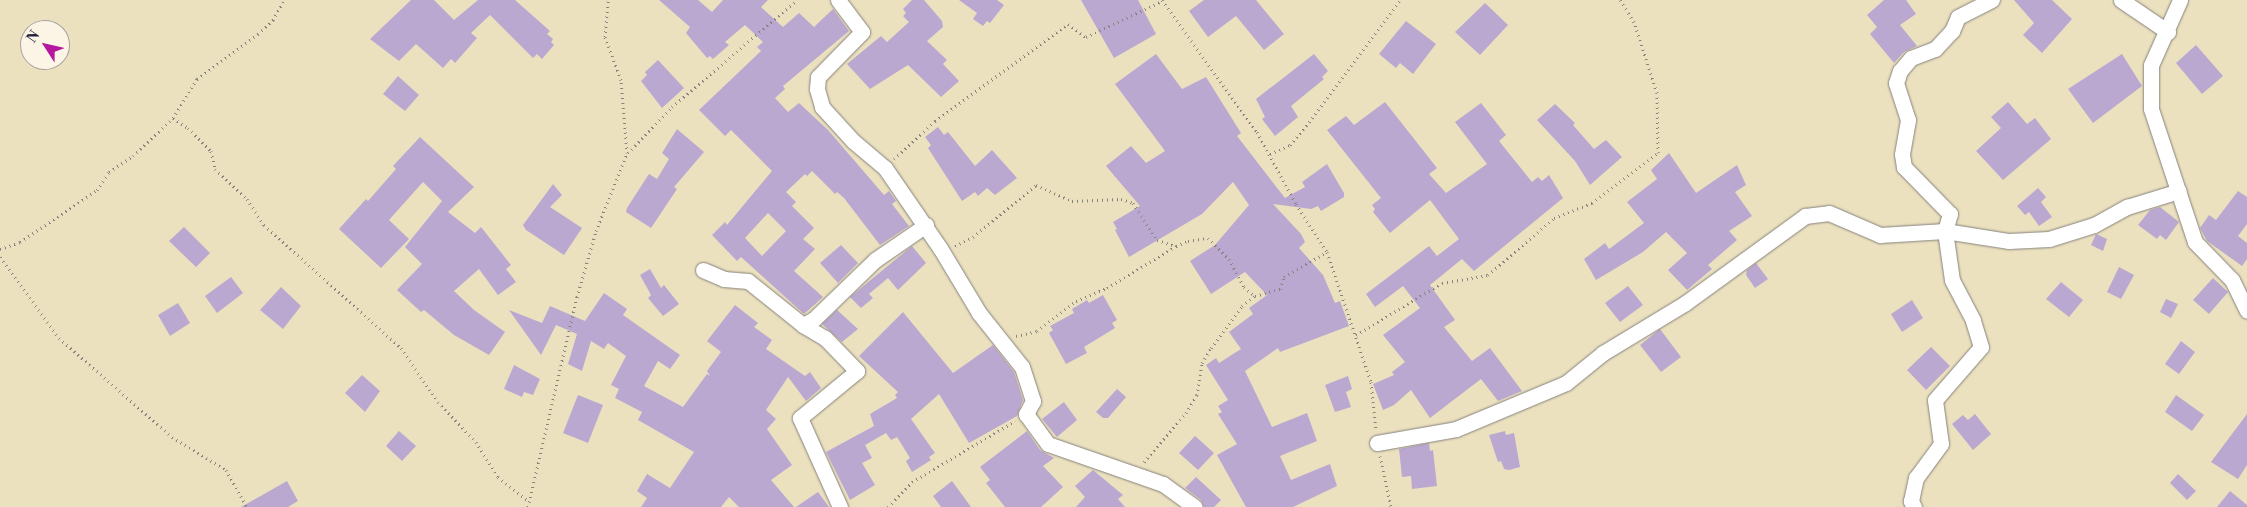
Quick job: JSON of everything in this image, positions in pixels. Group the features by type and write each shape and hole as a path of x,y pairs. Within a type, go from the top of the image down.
{"street":[{"path":"838,0 862,32 818,77 817,89 822,107 853,141 885,168 926,225 979,313 1022,367 1033,401 1026,414 1048,444 1163,484 1196,507"},
{"path":"1914,507 1911,501 1916,478 1941,444 1935,400 1981,347 1973,320 1952,280 1945,231 1950,214 1904,167 1902,154 1908,120 1896,84 1900,71 1911,58 1935,50 1952,31 1958,17 1992,0"},
{"path":"2121,0 2168,32"},
{"path":"2180,0 2172,13 2168,32 2151,65 2151,109 2195,242 2232,280 2247,311"},
{"path":"1377,443 1456,429 1566,383 1603,353 1684,304 1805,216 1829,213 1880,235 1945,231 2009,241 2049,239 2094,225 2127,207 2179,192"},
{"path":"803,325 814,319 875,260 926,225"},
{"path":"703,270 724,279 748,281 803,325 825,338 857,371 800,418 840,507"}],"path":[{"path":"0,249 20,242 97,190 109,172 133,156 173,118 197,79 258,34 273,20 284,0"},
{"path":"608,0 605,37 620,80 628,153"},
{"path":"528,507 582,278 596,231 628,153 672,107 797,0"},
{"path":"1270,154 1290,145 1400,0"},
{"path":"1356,335 1442,284 1488,275 1554,218 1592,203 1658,152 1657,93 1634,22 1620,0"},
{"path":"885,168 934,120 1068,24 1086,37 1162,1 1270,154 1296,204 1327,252 1370,382 1377,443 1391,507"},
{"path":"173,118 188,128 211,151 215,169 246,199 264,225 401,348 438,402 476,442 498,476 529,501"},
{"path":"940,248 957,246 973,237 1036,186 1072,201 1121,199 1133,203 1157,240 1176,246"},
{"path":"1001,340 1037,331 1076,301 1107,288 1188,240 1208,238 1229,260 1244,287 1255,296"},
{"path":"1135,474 1186,413 1196,395 1202,363 1242,306 1255,296 1280,289 1284,277 1327,252"},
{"path":"0,257 59,338 172,437 226,470 247,507"},
{"path":"888,507 912,482 1026,414"}],"building":[{"path":"411,0 434,0 454,20 478,0 515,0 550,31 547,34 553,39 551,42 554,45 542,59 537,54 533,58 490,15 471,33 477,38 455,63 451,59 443,68 416,44 399,61 370,39"},
{"path":"659,0 698,0 712,12 723,0 768,0 761,7 783,27 799,13 814,27 833,9 849,31 783,86 785,89 775,98 788,112 799,103 828,130 884,195 889,191 896,201 892,204 909,226 880,245 844,198 837,192 835,194 812,171 807,176 805,174 786,192 796,202 792,206 814,228 803,239 815,249 794,271 823,297 804,314 741,257 737,261 712,235 725,222 727,225 772,171 731,130 725,136 699,110 761,51 757,47 763,42 745,25 725,42 729,45 713,59 710,56 707,58 686,33 690,27","holes":["768,213 786,231 762,256 745,238"]},
{"path":"912,0 924,0 942,21 943,27 927,41 947,60 943,64 959,81 941,97 908,65 870,89 847,64 881,36 887,42 909,22 903,16 906,13 903,9"},
{"path":"959,0 997,0 1004,5 990,23 987,21 983,26 973,19 977,13"},
{"path":"1081,0 1138,0 1156,34 1114,58"},
{"path":"1204,0 1256,0 1284,34 1264,50 1236,16 1208,37 1189,11"},
{"path":"1884,0 1906,0 1916,14 1900,25 1917,46 1904,52 1894,63 1870,34 1877,27 1867,15"},
{"path":"2014,0 2052,0 2072,19 2042,53 2023,35 2034,23"},
{"path":"1485,3 1508,25 1480,55 1455,32"},
{"path":"1406,21 1436,44 1413,74 1400,63 1396,68 1379,54"},
{"path":"2196,45 2223,76 2202,94 2176,63"},
{"path":"1156,54 1182,89 1206,77 1241,133 1237,136 1285,198 1305,187 1302,182 1327,164 1344,193 1344,197 1321,211 1318,206 1311,209 1273,204 1301,234 1305,242 1299,248 1323,275 1335,303 1340,301 1349,326 1280,352 1278,348 1245,371 1272,427 1307,413 1317,441 1280,456 1291,480 1330,464 1337,486 1293,507 1246,507 1217,455 1237,444 1218,414 1222,412 1218,406 1228,400 1206,365 1216,358 1219,363 1241,349 1229,332 1253,314 1249,308 1267,295 1245,272 1211,294 1190,261 1215,245 1249,205 1233,182 1202,214 1129,257 1115,230 1117,229 1113,222 1140,206 1106,166 1131,146 1146,163 1165,151 1115,84"},
{"path":"1314,54 1328,71 1322,77 1324,79 1291,106 1298,117 1275,136 1262,119 1265,117 1256,99"},
{"path":"2122,54 2142,86 2093,123 2068,89"},
{"path":"658,60 684,88 662,108 641,81 647,75 645,72"},
{"path":"398,76 419,95 405,111 383,94"},
{"path":"1385,102 1437,168 1429,174 1446,193 1487,164 1455,122 1481,103 1506,135 1499,141 1532,182 1538,177 1542,181 1549,175 1563,198 1474,271 1462,259 1430,285 1455,320 1444,327 1472,361 1490,348 1522,391 1498,401 1481,379 1430,418 1411,390 1394,405 1383,410 1373,384 1394,375 1392,372 1405,362 1383,335 1420,308 1403,286 1375,307 1366,294 1429,246 1437,256 1459,239 1430,200 1390,233 1373,212 1375,209 1372,205 1381,198 1327,130 1346,116 1354,125"},
{"path":"2008,102 2027,124 2035,118 2051,139 2003,180 1976,151 2001,128 1991,117"},
{"path":"1555,104 1575,123 1573,125 1594,149 1606,140 1622,157 1590,185 1575,161 1537,120"},
{"path":"938,127 944,135 948,132 975,166 992,150 1017,178 995,195 987,188 978,196 975,192 962,201 928,148 931,145 925,137"},
{"path":"677,129 704,152 674,187 677,189 651,228 626,212 627,208 649,174 657,179 669,159 662,153"},
{"path":"420,137 474,187 448,212 475,233 481,227 511,265 506,269 516,282 498,295 479,269 454,291 474,310 505,332 489,355 454,335 424,310 421,312 397,290 422,264 405,247 442,201 423,182 389,220 409,239 381,268 339,229 366,199 368,201 396,169 393,166"},
{"path":"1669,153 1696,193 1737,165 1746,185 1735,192 1752,216 1729,231 1737,240 1708,265 1712,269 1687,290 1668,270 1687,253 1666,232 1643,252 1596,280 1584,259 1605,243 1609,249 1644,223 1627,202 1657,179 1651,170"},
{"path":"553,184 562,195 550,207 582,228 564,255 526,230 523,225"},
{"path":"2038,188 2046,197 2041,202 2052,217 2039,226 2029,212 2025,215 2017,206"},
{"path":"2238,191 2247,197 2247,224 2238,236 2247,243 2247,259 2242,266 2207,241 2200,228 2209,215 2216,220"},
{"path":"2160,207 2179,222 2166,240 2160,235 2157,239 2138,225 2150,210"},
{"path":"184,227 210,253 196,267 169,241"},
{"path":"2096,234 2107,239 2103,251 2091,245"},
{"path":"841,245 858,263 838,283 820,263"},
{"path":"912,246 926,263 898,290 888,278 869,294 873,298 861,308 850,297"},
{"path":"1756,263 1768,279 1755,288 1746,275 1747,270"},
{"path":"2119,267 2134,275 2121,299 2107,292"},
{"path":"650,269 661,288 664,285 679,304 663,316 648,298 651,295 640,275"},
{"path":"231,277 243,293 217,313 205,296"},
{"path":"2213,278 2228,292 2209,314 2193,300"},
{"path":"2061,282 2083,300 2069,317 2046,299"},
{"path":"1628,286 1643,305 1620,322 1605,303"},
{"path":"281,287 301,306 283,329 260,310"},
{"path":"604,293 627,309 623,315 680,355 670,369 658,361 644,386 683,407 707,374 710,376 707,371 721,352 707,341 735,305 758,323 754,327 772,340 766,349 805,376 810,372 821,388 806,401 788,377 766,410 776,419 767,429 792,465 771,480 794,507 739,507 729,497 721,507 641,507 647,498 637,491 647,474 670,488 694,452 638,420 642,412 615,398 619,389 611,385 626,356 608,343 604,349 591,341 582,371 568,364 577,334 556,325 541,355 509,310 542,323 550,306 585,321"},
{"path":"1103,295 1117,320 1112,323 1115,328 1084,347 1087,353 1066,364 1049,333 1053,330 1050,326 1074,313 1072,309 1087,300 1089,303"},
{"path":"2166,299 2178,304 2171,318 2160,312"},
{"path":"1912,300 1923,318 1902,332 1891,314"},
{"path":"178,303 190,323 170,336 158,315"},
{"path":"837,310 858,329 842,342 822,324"},
{"path":"903,312 953,373 993,345 1014,372 1023,400 1017,416 969,443 939,394 911,419 935,453 929,457 931,460 912,472 906,461 910,458 897,437 891,440 886,433 865,445 872,458 862,463 875,485 850,500 826,452 874,426 870,414 897,398 895,395 898,392 859,356"},
{"path":"1660,329 1681,357 1661,372 1640,345"},
{"path":"2181,341 2195,352 2179,374 2165,364"},
{"path":"1931,347 1950,366 1926,390 1907,370"},
{"path":"514,365 540,379 533,395 524,392 522,397 504,389"},
{"path":"362,375 380,391 365,412 345,393"},
{"path":"1348,376 1352,389 1346,392 1351,407 1335,412 1325,385"},
{"path":"1117,389 1126,397 1108,418 1103,418 1096,412"},
{"path":"578,395 603,405 588,443 563,433"},
{"path":"2176,395 2204,415 2192,431 2165,412"},
{"path":"1064,402 1077,420 1057,437 1042,419"},
{"path":"1975,414 1991,434 1973,450 1952,424 1963,415 1968,420"},
{"path":"2247,414 2247,465 2238,479 2211,462"},
{"path":"399,431 416,446 402,461 386,446"},
{"path":"1027,431 1040,450 1054,458 1043,466 1063,487 1041,507 1005,507 986,483 990,480 980,467"},
{"path":"1505,431 1506,435 1514,433 1520,467 1509,470 1504,469 1501,461 1498,462 1489,435"},
{"path":"1195,436 1214,453 1198,470 1179,453"},
{"path":"1429,443 1430,451 1433,450 1437,486 1412,489 1411,476 1402,477 1399,449"},
{"path":"1093,470 1123,495 1118,499 1125,507 1076,507 1085,497 1075,486"},
{"path":"2178,474 2196,491 2187,500 2170,483"},
{"path":"1196,477 1221,500 1214,507 1204,507 1201,500 1185,488"},
{"path":"287,481 298,501 288,507 241,507"},
{"path":"952,481 971,507 941,507 933,496"},
{"path":"2230,491 2247,505 2247,507 2217,507"},
{"path":"818,492 829,507 796,507"}]}
